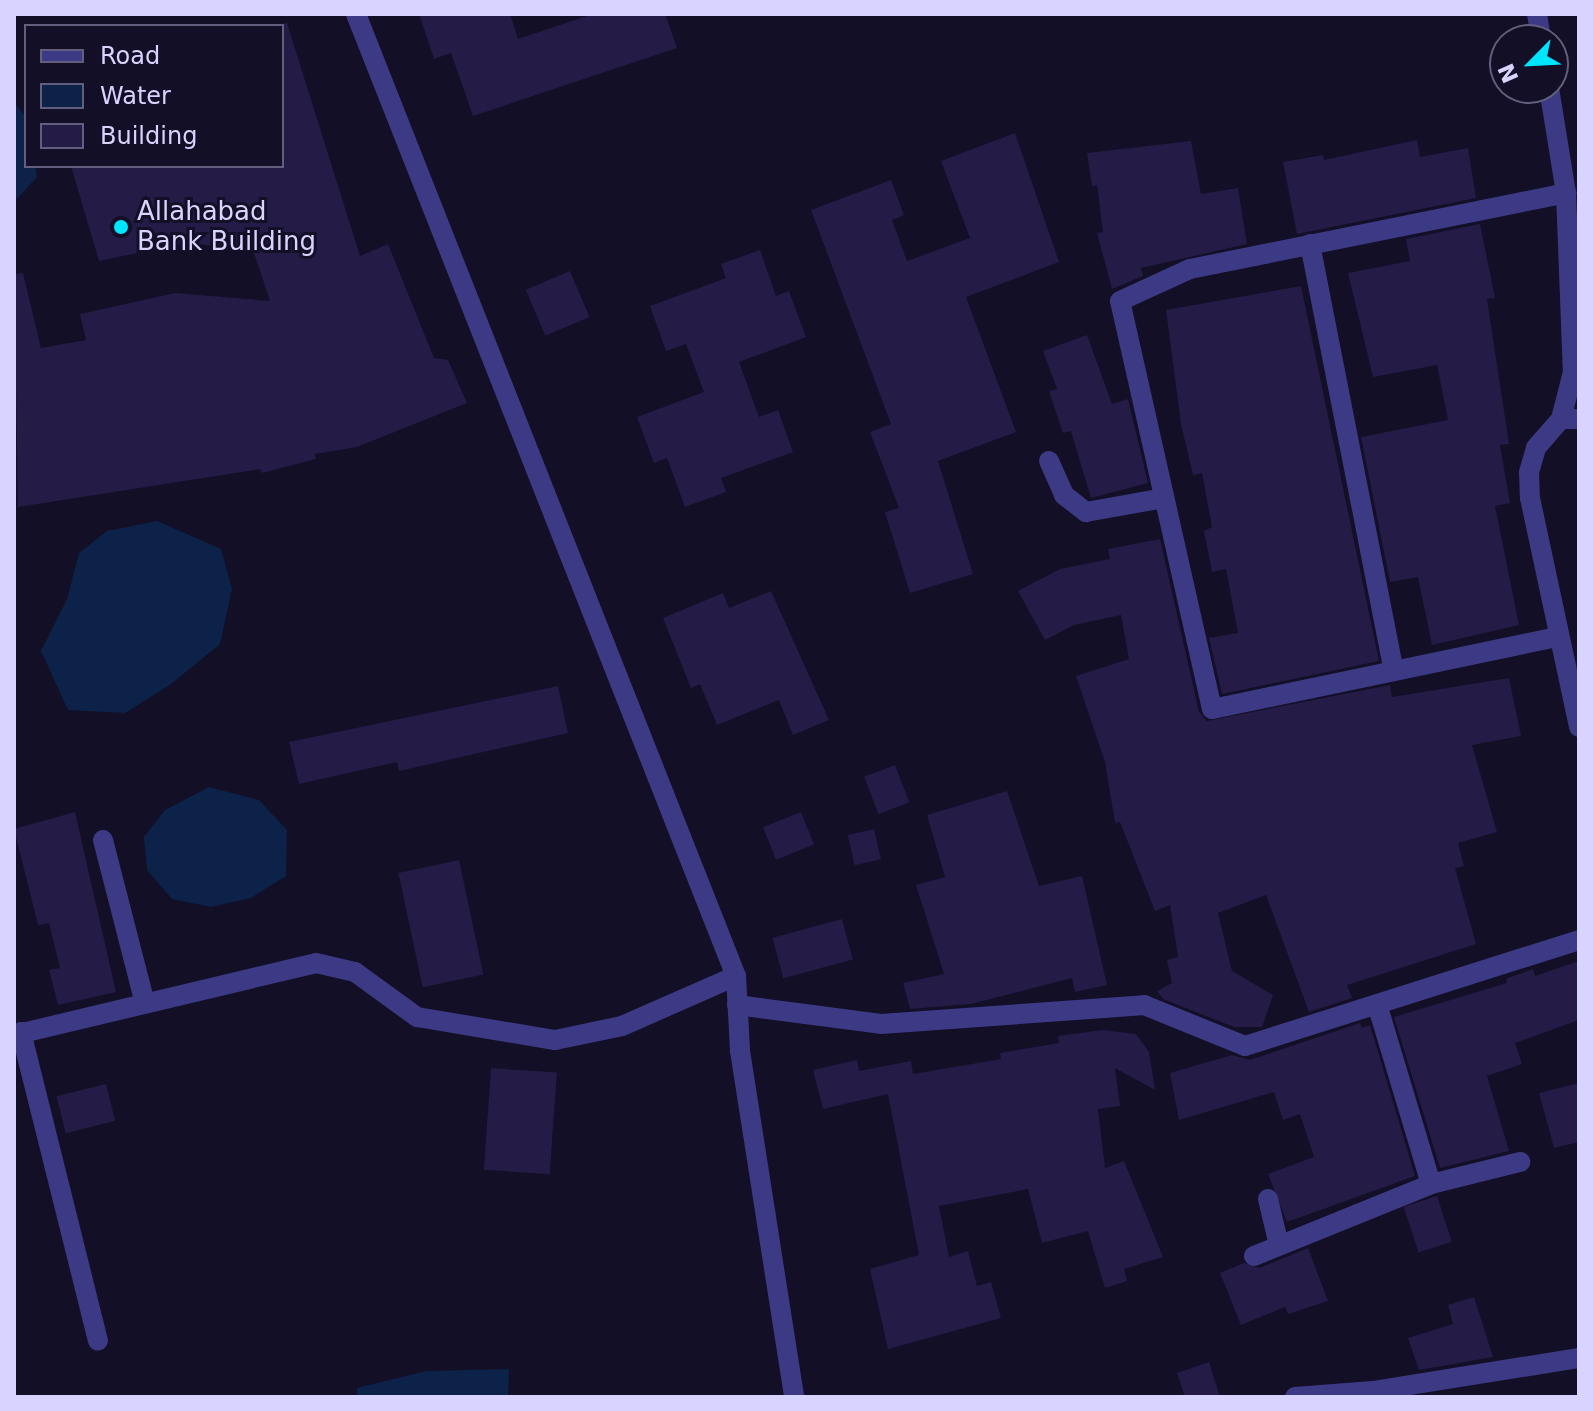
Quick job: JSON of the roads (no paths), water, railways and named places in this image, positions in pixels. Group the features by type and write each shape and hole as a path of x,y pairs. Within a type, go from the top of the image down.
{"street":[{"path":"356,14 736,976 740,1051 794,1397"},
{"path":"1552,104 1566,193 1573,372 1570,419 1536,448 1529,472 1557,637 1575,691 1579,727"},
{"path":"1557,637 1212,709 1120,301 1190,269 1566,193"},
{"path":"1310,244 1394,671"},
{"path":"1049,461 1064,495 1086,512 1164,498"},
{"path":"103,840 144,1000"},
{"path":"737,1005 881,1024 1144,1005 1245,1046 1579,940"},
{"path":"98,1341 17,1034 144,1000 316,963 355,972 417,1017 555,1040 622,1026 736,976"},
{"path":"1377,1004 1431,1184"},
{"path":"1254,1256 1431,1184 1520,1162"},
{"path":"1268,1199 1279,1245"},
{"path":"1295,1397 1373,1391 1579,1358"}],"water":[{"path":"14,102 24,114 24,168 35,168 37,177 14,202"},
{"path":"157,521 221,549 232,589 220,644 171,684 125,713 68,710 41,651 67,599 79,553 107,531"},
{"path":"209,787 259,800 287,830 286,876 251,898 211,907 172,899 147,870 144,837 165,810"},
{"path":"509,1369 508,1397 357,1397 357,1388 426,1371"}],"place":[{"name":"Allahabad Bank Building","path":"121,227"}]}
